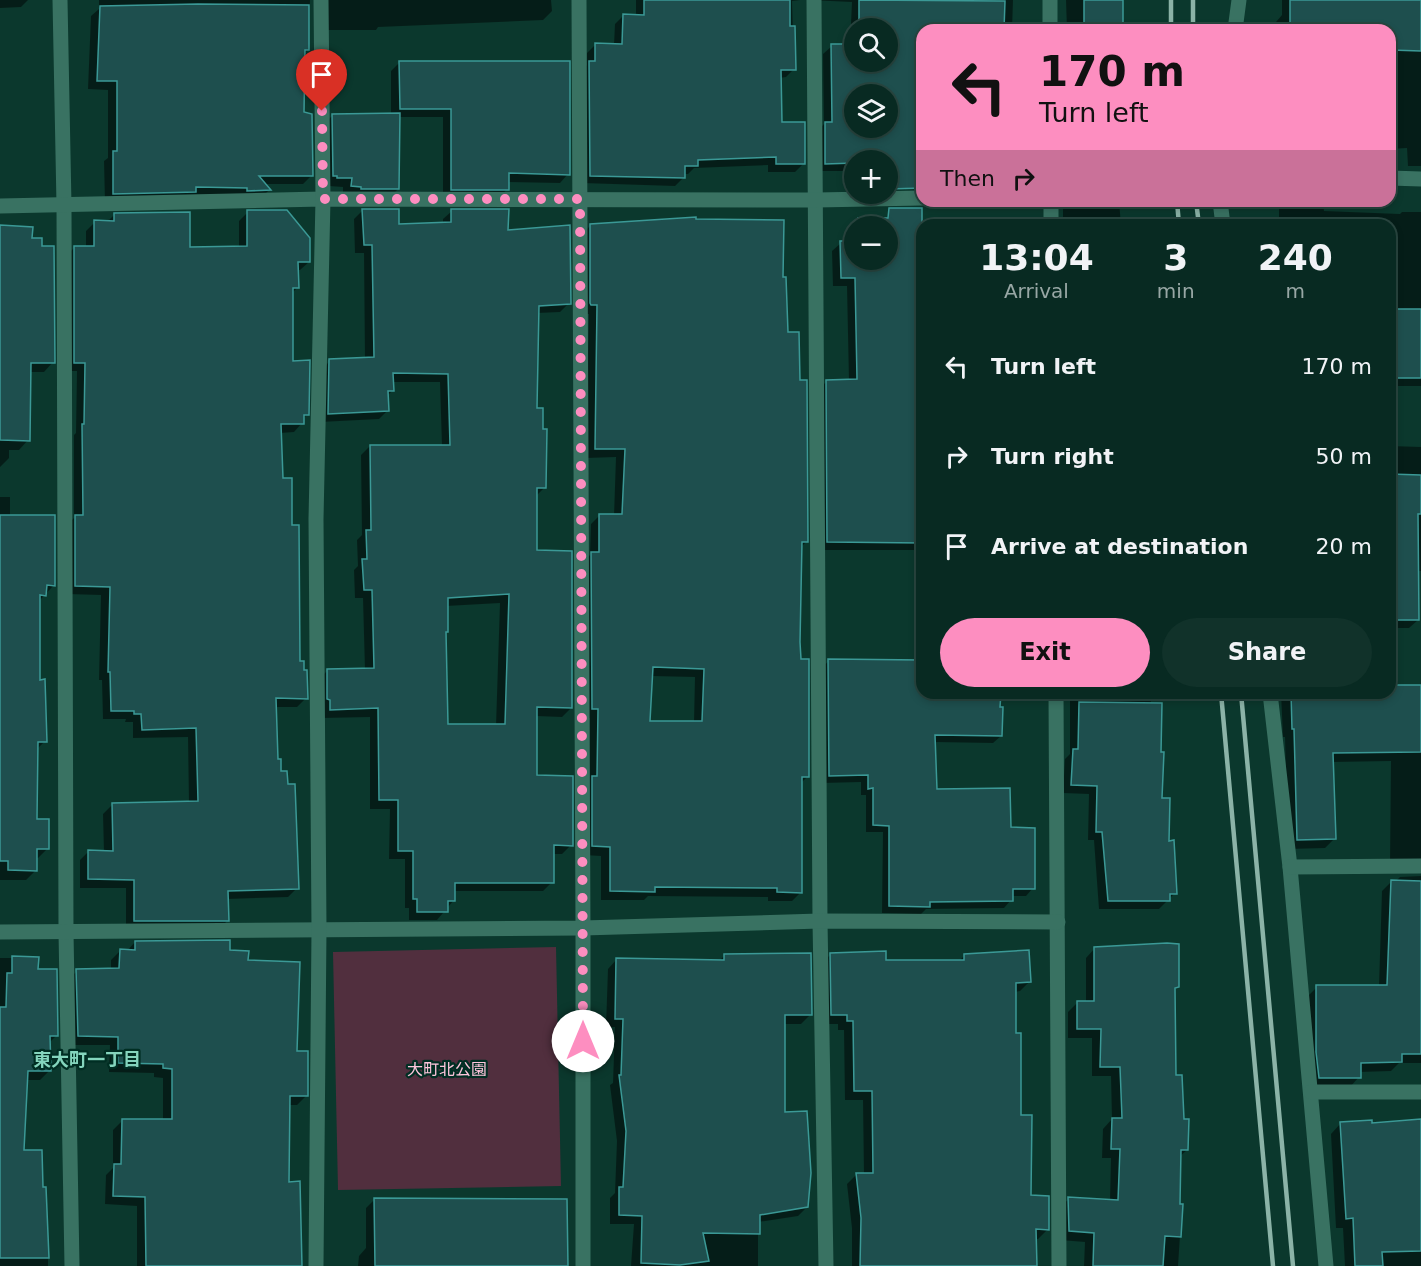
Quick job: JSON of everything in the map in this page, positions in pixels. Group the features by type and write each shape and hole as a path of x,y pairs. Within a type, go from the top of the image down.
{"street":[{"path":"60,0 64,205 66,932 72,1266"},
{"path":"316,1266 319,929 316,519 323,199 321,0"},
{"path":"579,0 584,928 583,1266"},
{"path":"814,0 820,921 826,1266"},
{"path":"1050,0 1050,24"},
{"path":"1236,24 1239,0"},
{"path":"1396,178 1421,179"},
{"path":"0,206 323,199 916,198"},
{"path":"1056,699 1059,1266"},
{"path":"1271,699 1290,867 1326,1266"},
{"path":"1290,867 1421,866"},
{"path":"0,932 584,928 820,921 1059,922"},
{"path":"1311,1092 1421,1092"}],"green space":[{"name":"大町北公園","path":"556,947 561,1186 338,1190 333,952"}],"building":[{"path":"644,0 790,0 790,26 795,26 796,70 781,70 782,122 805,122 805,164 776,164 776,157 698,160 698,166 685,166 685,178 590,176 589,61 595,61 595,43 622,44 623,14 644,15"},
{"path":"859,0 1005,1 1004,24 916,24 916,188 898,189 898,150 844,150 844,163 825,164 825,122 832,122 831,44 844,44 844,72 898,72 898,18 859,18"},
{"path":"1084,0 1123,0 1123,24 1084,24"},
{"path":"1290,0 1421,0 1421,51 1396,50 1396,24 1290,24"},
{"path":"309,5 309,50 305,50 304,112 312,114 313,176 259,176 271,190 247,191 247,188 196,187 196,192 113,194 113,151 117,151 117,81 97,81 100,6"},
{"path":"399,61 570,61 570,175 509,173 509,190 451,190 451,109 400,109"},
{"path":"400,113 399,189 361,189 361,187 351,186 352,178 333,176 332,114"},
{"path":"889,208 922,208 922,219 916,219 916,543 827,542 826,380 857,379 855,278 841,278 840,241 844,241 844,270 898,270 898,216 888,216"},
{"path":"362,209 399,209 399,224 451,222 451,209 509,209 508,230 570,225 571,304 539,306 537,408 543,408 543,429 547,429 546,488 537,488 537,550 572,551 572,708 537,707 537,775 573,776 573,846 554,845 554,883 455,883 455,901 448,901 448,912 417,912 417,899 413,899 413,851 398,851 398,800 379,800 378,708 330,710 330,700 327,699 327,669 374,668 372,590 364,590 362,559 367,559 366,530 371,530 370,445 450,445 448,374 393,373 394,391 388,391 389,411 328,414 329,359 374,357 372,245 364,245","holes":["509,594 505,724 448,724 446,632 448,632 448,598"]},
{"path":"247,210 287,210 310,238 310,262 298,262 299,288 293,288 293,361 310,360 309,415 304,415 304,424 281,424 283,478 292,478 292,525 299,525 300,661 304,661 304,670 307,670 308,699 276,698 278,759 281,759 281,771 287,771 288,784 295,784 299,889 228,891 229,921 134,921 134,880 88,879 88,850 113,851 112,803 198,801 196,728 142,730 141,714 134,714 134,711 111,711 110,672 108,672 110,587 75,586 75,515 83,515 82,424 84,424 85,363 74,363 74,246 94,246 94,220 114,221 114,213 190,212 190,247 247,246"},
{"path":"696,217 696,219 784,220 783,277 786,277 788,332 799,332 800,380 807,380 808,542 802,542 800,642 801,659 809,659 809,777 802,777 802,893 777,892 777,888 655,887 655,892 610,891 610,847 592,846 592,776 597,776 598,709 592,709 591,552 599,552 599,514 622,514 625,449 595,449 597,305 590,303 590,224","holes":["653,667 704,669 702,721 650,721"]},
{"path":"0,225 33,227 32,238 42,238 42,246 54,246 55,363 31,363 30,441 0,440"},
{"path":"1396,309 1421,309 1421,378 1396,378"},
{"path":"1396,474 1421,475 1421,514 1418,514 1419,620 1396,620"},
{"path":"0,515 55,515 55,586 47,585 46,596 40,595 40,680 45,679 47,742 38,742 37,819 49,819 49,849 37,849 37,871 8,870 8,861 0,861"},
{"path":"828,659 916,660 916,699 1001,699 1000,707 1003,707 1002,736 935,735 937,789 1010,788 1011,827 1035,828 1035,889 1013,889 1013,901 930,902 930,907 889,906 889,826 873,825 873,788 868,789 868,775 829,776"},
{"path":"1396,685 1421,685 1421,752 1333,753 1336,839 1297,840 1294,729 1292,729 1291,699 1396,699"},
{"path":"1079,702 1162,703 1161,752 1164,752 1162,798 1170,798 1169,841 1174,840 1177,894 1170,894 1170,901 1108,901 1102,832 1096,832 1097,786 1071,785 1073,749 1078,749"},
{"path":"1391,880 1421,881 1421,1054 1402,1054 1402,1062 1361,1063 1361,1078 1319,1078 1316,1052 1316,985 1387,985"},
{"path":"230,940 230,950 249,951 248,960 300,962 297,1051 308,1051 308,1096 290,1096 289,1182 300,1181 302,1266 146,1266 145,1197 113,1196 114,1164 121,1164 122,1119 172,1119 172,1069 163,1068 163,1064 118,1063 118,1037 78,1036 76,969 119,968 120,949 135,950 135,941"},
{"path":"1179,944 1179,987 1175,988 1176,1075 1182,1075 1184,1119 1189,1119 1188,1150 1181,1150 1180,1204 1183,1204 1181,1237 1165,1236 1163,1266 1093,1266 1094,1233 1069,1231 1068,1197 1118,1200 1120,1149 1111,1149 1112,1118 1122,1118 1120,1067 1100,1067 1101,1029 1077,1029 1077,1001 1094,1001 1094,947"},
{"path":"1029,950 1031,982 1016,983 1016,1033 1021,1033 1021,1115 1032,1115 1031,1195 1049,1196 1049,1230 1036,1229 1037,1266 860,1266 861,1218 856,1173 873,1173 872,1091 854,1091 853,1021 847,1021 847,1015 831,1015 830,953 886,951 886,960 964,960 964,954"},
{"path":"811,953 812,1015 785,1015 785,1112 807,1111 811,1173 808,1207 760,1215 760,1234 703,1233 709,1261 680,1265 641,1263 642,1216 619,1215 619,1187 623,1187 626,1131 619,1075 621,1075 623,1019 615,1019 616,958 724,960 724,954"},
{"path":"12,956 39,957 38,969 57,969 58,1036 50,1036 51,1071 28,1071 24,1150 42,1150 49,1258 0,1258 0,1007 6,1007 7,973 12,973"},
{"path":"1421,1119 1421,1251 1382,1252 1383,1266 1355,1266 1353,1218 1346,1219 1340,1122 1372,1120 1372,1123"},
{"path":"374,1198 567,1199 568,1266 375,1266"}],"railway":[{"path":"1171,0 1171,24"},
{"path":"1193,0 1193,24"},
{"path":"1178,207 1178,219"},
{"path":"1197,207 1198,219"},
{"path":"1222,699 1273,1266"},
{"path":"1242,699 1293,1266"}],"district":[{"name":"東大町一丁目","path":"87,1059"}],"route":[{"path":"322,111 323,199 580,199 583,1041"}]}
